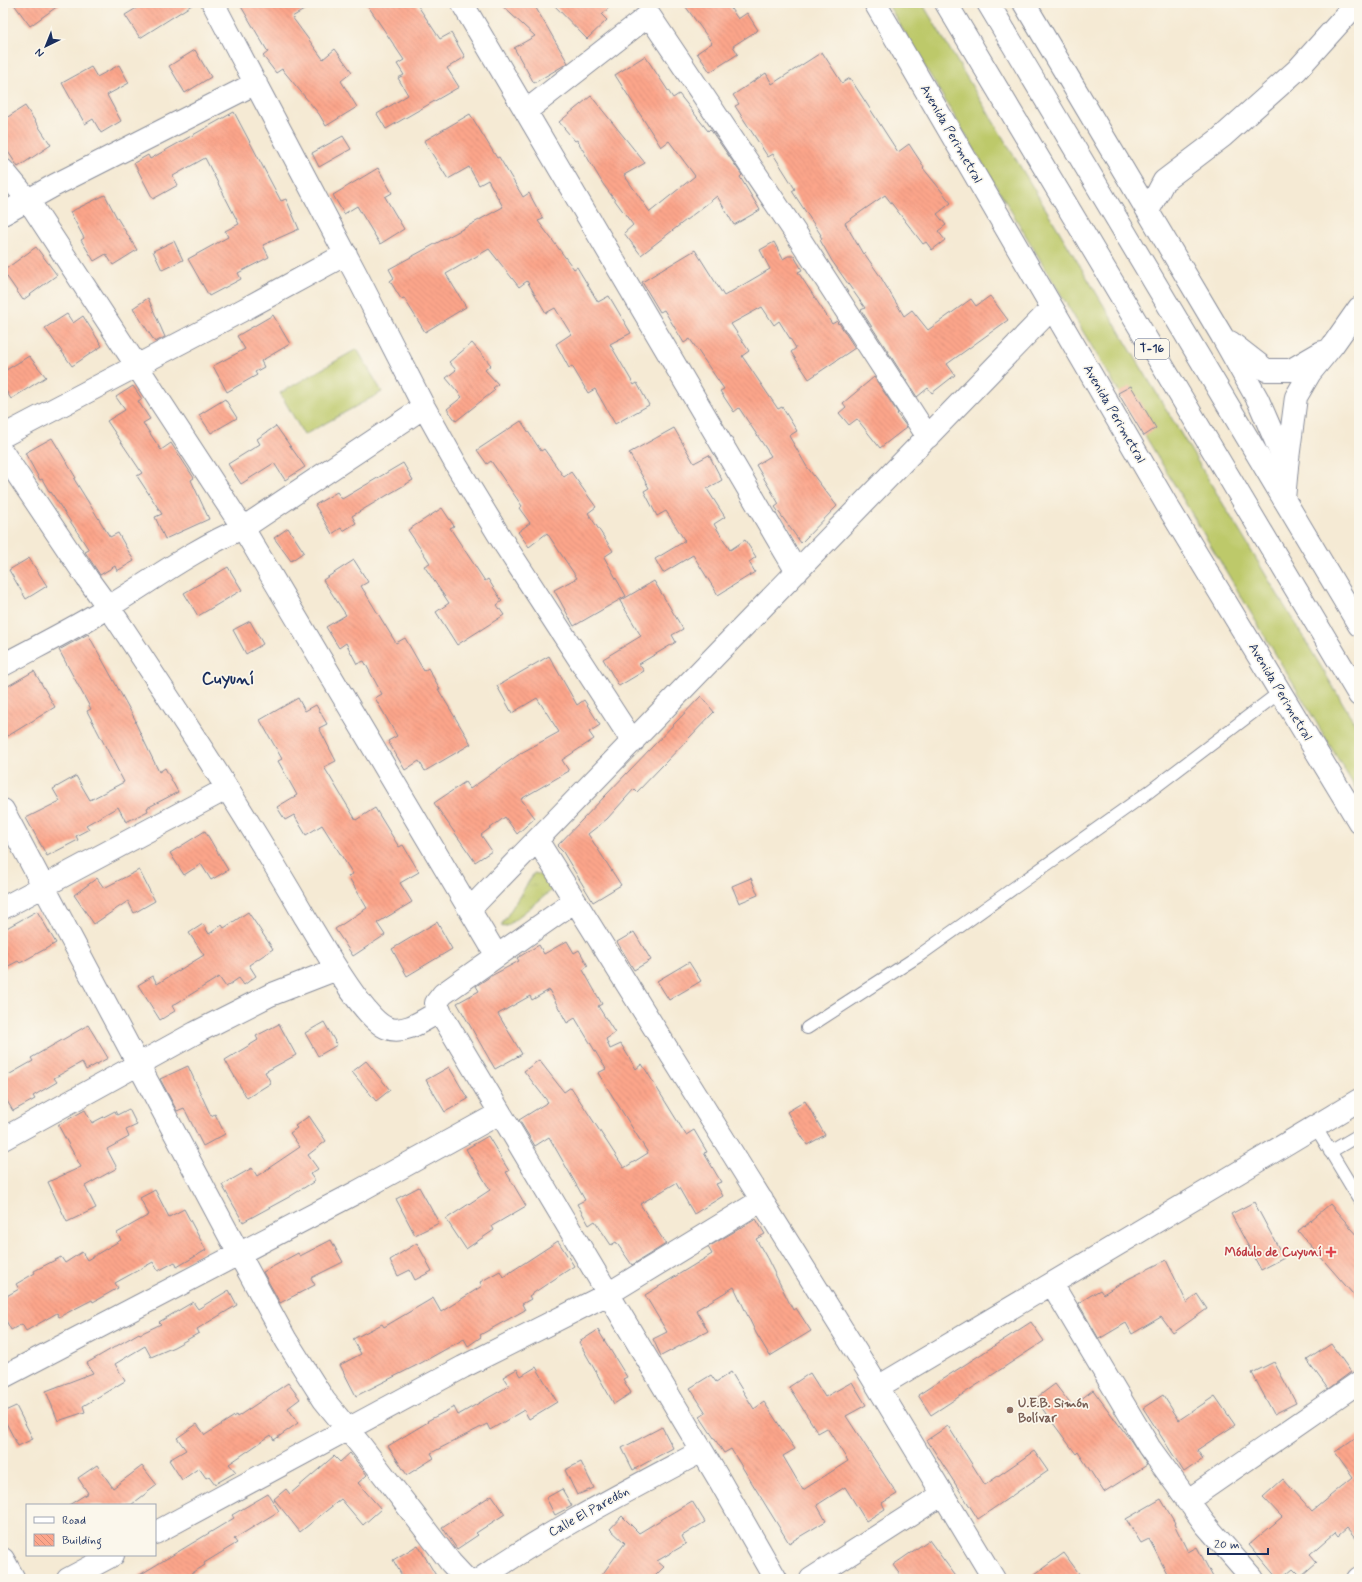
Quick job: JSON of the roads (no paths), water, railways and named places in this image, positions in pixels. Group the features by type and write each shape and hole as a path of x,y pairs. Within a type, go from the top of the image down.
{"main road":[{"path":"213,3 346,254 424,408 458,468 505,545 633,742"},
{"path":"462,3 797,572"},
{"name":"Avenida Perimetral","path":"875,3 1168,506 1359,822"},
{"name":"T-16","path":"946,3 1359,695"},
{"name":"T-16","path":"988,3 1359,625"},
{"path":"1024,3 1222,336 1258,400 1287,467"},
{"path":"1148,211 1164,181 1222,137 1297,70 1351,10 1354,3"},
{"path":"526,111 649,15 799,238 928,437"},
{"path":"3,214 256,83"},
{"path":"3,170 28,200 243,528 498,956"},
{"path":"3,436 346,254"},
{"path":"470,909 1052,308"},
{"path":"1284,499 1296,398 1310,373 1333,345 1359,308"},
{"path":"1222,336 1266,370 1291,370 1333,345"},
{"path":"3,665 108,608 198,550 243,528 424,408"},
{"path":"3,453 56,534 121,625 259,839 337,969 368,1012 379,1023 387,1028 396,1030 412,1026 440,1011"},
{"path":"3,908 226,789"},
{"path":"3,810 286,1340 324,1400 451,1563 466,1579"},
{"path":"537,840 878,1387 994,1579"},
{"path":"575,901 443,994 436,1003 702,1451 776,1579"},
{"path":"3,1139 195,1033 270,995 337,969"},
{"path":"878,1387 1359,1100"},
{"path":"3,1377 357,1192 500,1113"},
{"path":"156,1532 463,1367 608,1294 762,1200"},
{"path":"1052,1284 1149,1447 1205,1524 1253,1579"},
{"path":"1188,1501 1359,1382"},
{"name":"Calle El Paredón","path":"480,1579 558,1529 702,1451"},
{"path":"811,1579 943,1494"},
{"path":"68,1579 111,1556"},
{"path":"3,1559 14,1579"}],"lane":[{"path":"807,1028 917,956 1098,828 1150,791 1280,692"},
{"path":"1315,1126 1359,1199"},
{"path":"1330,1152 1359,1135"}],"place":[{"name":"Módulo de Cuyuní","path":"1331,1252"},
{"name":"U.E.B. Simón Bolívar","path":"1010,1410"}],"district":[{"name":"Cuyuní","path":"228,679"}]}
